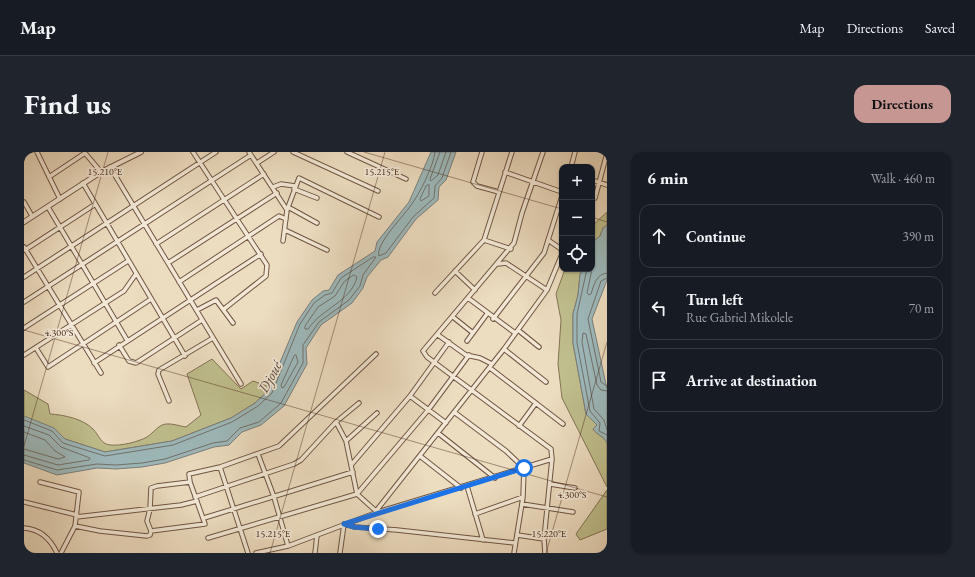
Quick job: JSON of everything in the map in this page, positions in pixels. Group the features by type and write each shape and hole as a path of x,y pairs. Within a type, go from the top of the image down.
{"street":[{"path":"38,152 60,198"},
{"path":"24,222 101,172 141,152"},
{"path":"193,152 267,265 266,276 224,309"},
{"path":"24,277 216,152"},
{"path":"257,163 274,152"},
{"path":"293,152 378,191"},
{"path":"347,152 406,179"},
{"path":"482,152 474,182 477,186 499,192"},
{"path":"435,293 484,240 512,152"},
{"path":"543,152 511,249 423,351 425,355 454,375 472,391 551,449 552,459 544,539 545,553"},
{"path":"572,164 576,152"},
{"path":"49,177 85,153 101,172"},
{"path":"24,302 212,181 250,153 288,209 317,223"},
{"path":"595,198 607,153"},
{"path":"110,167 241,384"},
{"path":"505,172 559,191"},
{"path":"156,244 264,174"},
{"path":"284,241 284,230 288,209 294,188 299,178 379,217"},
{"path":"595,181 607,185"},
{"path":"83,183 94,205 185,356"},
{"path":"273,187 281,184 317,198"},
{"path":"168,263 277,193"},
{"path":"493,318 544,253 561,200"},
{"path":"24,202 32,216"},
{"path":"94,205 60,228 24,249 101,373"},
{"path":"48,206 127,340"},
{"path":"179,282 279,216 286,219"},
{"path":"284,230 327,250"},
{"path":"484,240 511,249"},
{"path":"377,512 472,391 547,290 562,254 561,249 548,240"},
{"path":"94,363 127,340 261,254"},
{"path":"504,256 506,263 547,290"},
{"path":"24,328 128,261"},
{"path":"498,264 506,263"},
{"path":"455,271 475,290"},
{"path":"24,355 128,287 136,274"},
{"path":"468,298 515,334"},
{"path":"36,348 48,367 151,299"},
{"path":"196,310 216,300 233,323"},
{"path":"467,341 487,314"},
{"path":"453,317 473,333"},
{"path":"119,346 128,362 133,363 202,320"},
{"path":"518,330 538,347"},
{"path":"438,335 462,353 480,358 563,424"},
{"path":"169,401 158,372 162,367 185,356 213,338"},
{"path":"352,464 410,396 449,342"},
{"path":"504,349 546,382"},
{"path":"151,531 203,525 205,522 204,518 190,482 189,474 220,467 258,454 285,442 376,354"},
{"path":"208,538 241,530 281,516 357,494 429,409 469,355"},
{"path":"410,396 446,423"},
{"path":"24,502 77,516 181,506 228,486 294,464 301,460 336,422 359,403"},
{"path":"519,426 536,403"},
{"path":"454,412 506,451 524,468 523,497 514,553"},
{"path":"346,441 377,413"},
{"path":"336,422 346,441 352,464 357,494 377,512"},
{"path":"438,433 496,478"},
{"path":"258,454 281,516 288,546"},
{"path":"420,456 461,488"},
{"path":"256,553 288,546 377,512 496,478 552,459"},
{"path":"220,467 228,486 248,553"},
{"path":"204,518 353,472"},
{"path":"40,482 79,492 75,526 61,553"},
{"path":"151,531 147,521 150,509 150,491 154,487 190,482"},
{"path":"550,484 575,488"},
{"path":"467,486 483,540"},
{"path":"475,514 523,497"},
{"path":"522,504 573,512"},
{"path":"344,524 354,527 397,530 515,543"},
{"path":"340,553 344,524"},
{"path":"75,526 100,531 148,536 150,535 151,531"},
{"path":"24,528 42,534 48,538 57,553"},
{"path":"315,553 317,535"},
{"path":"516,535 544,539"}],"shaded area":[{"path":"607,212 607,225 603,228 600,236 595,241 595,236 595,223"},
{"path":"564,272 582,272 573,314 573,343 586,414 597,425 593,429 607,443 607,487 562,398 558,364 561,320 556,294"},
{"path":"212,359 241,389 253,381 267,386 268,391 255,403 231,418 172,441 105,452 65,439 24,416 24,390 48,404 50,414 62,415 79,420 93,429 102,442 108,445 120,445 139,440 147,437 160,426 165,424 186,427 201,415 187,374"},
{"path":"607,490 607,529 580,540 576,534"}],"water":[{"path":"431,152 456,152 446,180 439,187 438,200 416,219 388,257 381,260 367,277 363,288 352,303 321,325 306,348 307,364 284,406 261,425 242,432 229,445 214,447 165,463 142,467 116,469 97,468 57,475 24,463 24,416 54,428 65,439 105,452 172,441 231,418 255,403 268,391 297,322 312,300 323,291 329,290 338,275 375,251 377,242 409,202"},
{"path":"607,225 607,280 592,319 607,389 607,443 593,429 597,425 586,414 573,343 573,314 578,295 580,275 582,272 595,272 595,240 600,236 603,228"}],"route":[{"path":"378,529 354,527 344,524 378,512 524,468"}],"water label":[{"name":"Djoué","path":"270,377"}]}
